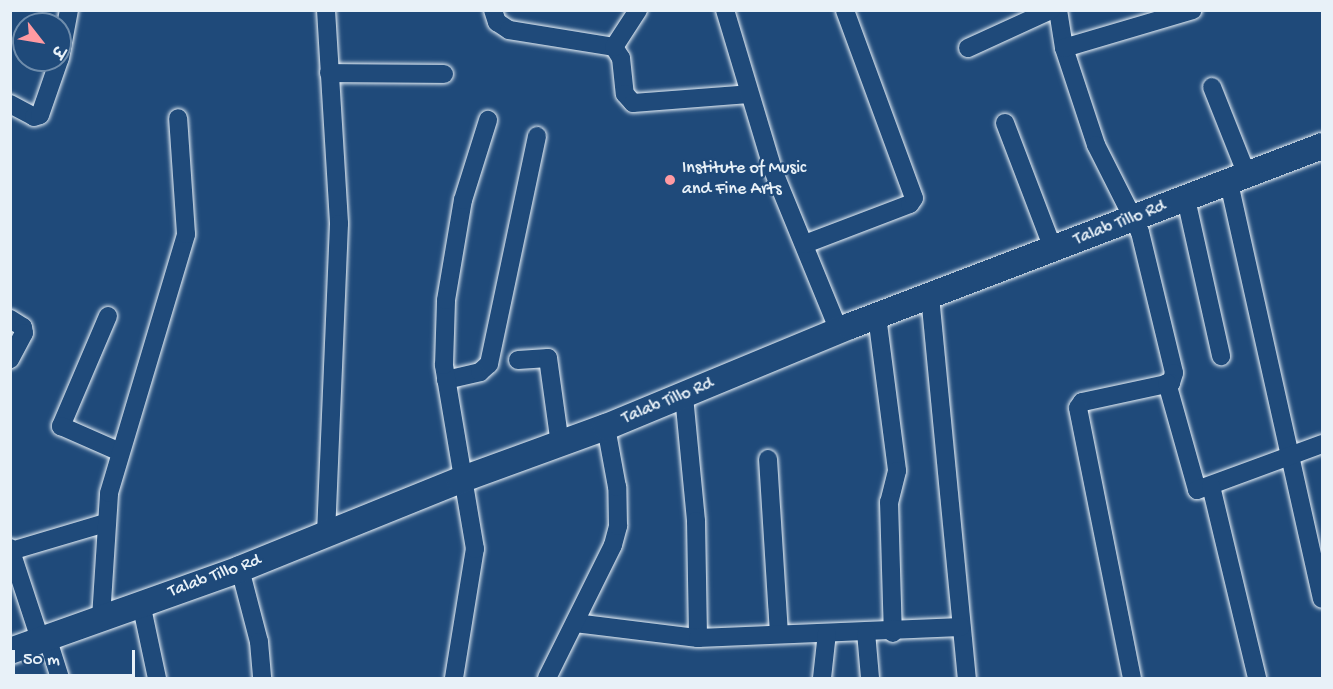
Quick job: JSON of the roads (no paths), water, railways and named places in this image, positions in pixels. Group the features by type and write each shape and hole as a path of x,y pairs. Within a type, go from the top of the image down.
{"main road":[{"name":"Talab Tillo Rd","path":"10,651 240,569 326,532 460,480 606,427 877,316 1323,146"}],"street":[{"path":"326,10 339,224 326,532"},
{"path":"493,10 497,22 509,30 614,47 621,58 625,94 633,103 748,94"},
{"path":"614,47 638,10"},
{"path":"725,10 772,170 805,244 839,331"},
{"path":"805,244 910,204 914,198 845,10"},
{"path":"968,48 1051,10"},
{"path":"1058,10 1065,48 1096,145 1134,219 1174,373 1173,380 1167,383 1082,402 1078,408 1132,678"},
{"path":"1065,48 1193,10"},
{"path":"10,104 34,117 40,115 55,72"},
{"path":"329,73 444,74"},
{"path":"1212,87 1238,179 1291,456 1323,599"},
{"path":"101,618 105,523 120,452 186,234 178,118"},
{"path":"454,678 475,549 460,480 446,380 443,338 449,275 463,200 488,120"},
{"path":"1005,123 1053,249"},
{"path":"446,380 480,372 489,364 537,136"},
{"path":"1185,199 1202,258 1221,356"},
{"path":"930,296 949,459 961,627 967,678"},
{"path":"108,316 61,426 120,452"},
{"path":"877,316 897,471 889,502 893,633"},
{"path":"10,319 23,327 24,333 10,359"},
{"path":"518,360 548,358 560,444"},
{"path":"1167,383 1194,488 1211,486 1323,444"},
{"path":"684,396 696,521 698,638"},
{"path":"547,678 613,545 618,526 617,487 606,427"},
{"path":"768,459 779,634"},
{"path":"1211,486 1257,678"},
{"path":"60,678 11,549 105,523"},
{"path":"240,569 259,642 262,678"},
{"path":"141,603 157,678"},
{"path":"575,623 698,638 779,634 893,633 961,627"},
{"path":"866,632 870,678"},
{"path":"822,678 827,633"}],"place":[{"name":"Institute of Music and Fine Arts","path":"670,180"}]}
